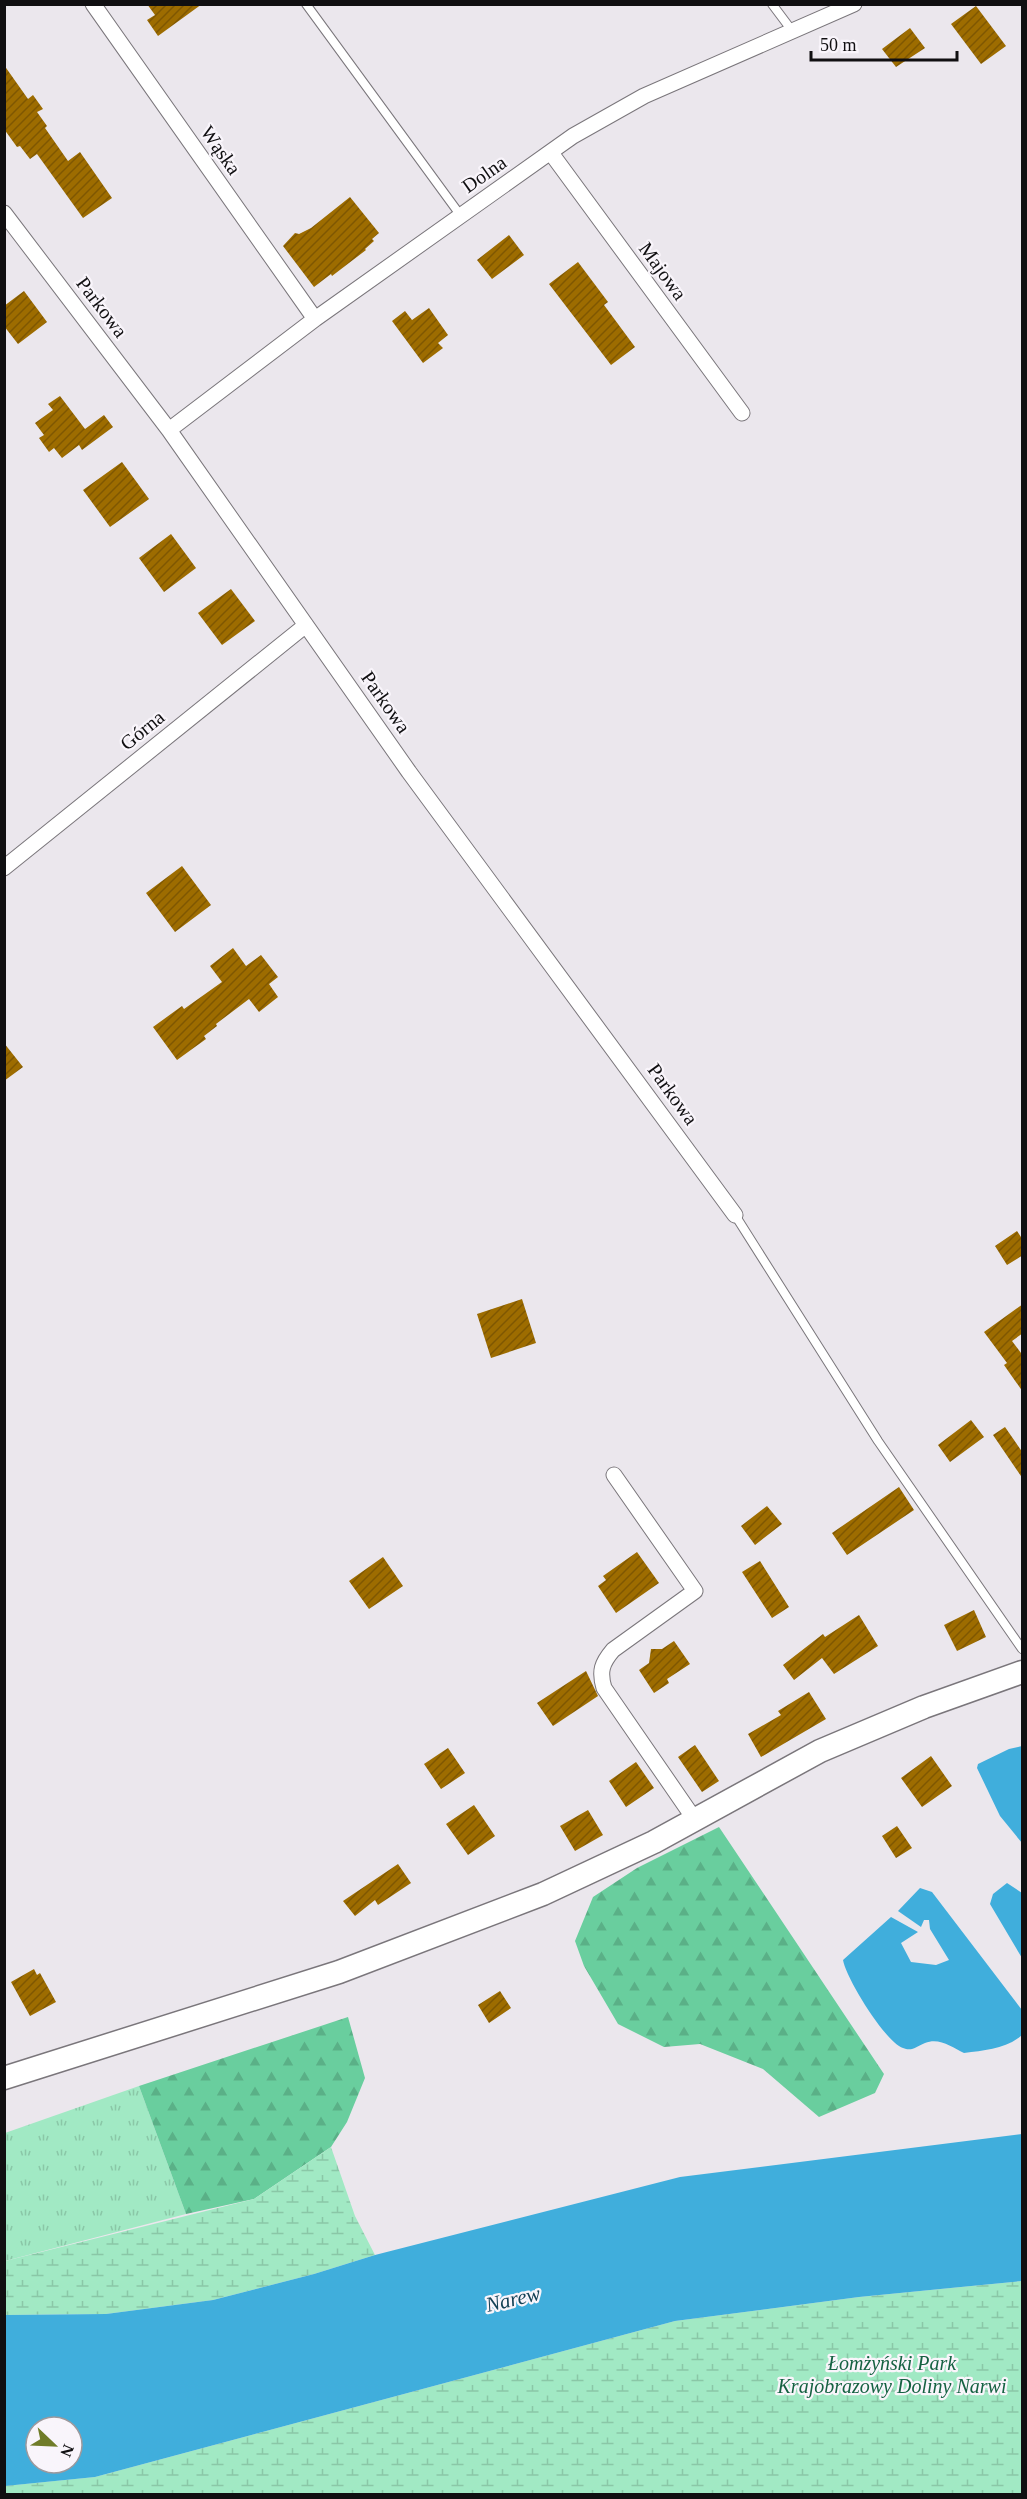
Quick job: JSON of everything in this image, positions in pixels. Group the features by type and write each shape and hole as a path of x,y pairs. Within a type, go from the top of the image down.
{"street":[{"name":"Wąska","path":"93,4 315,319"},
{"name":"Dolna","path":"169,430 315,319 573,136 644,96 793,33 854,4"},
{"name":"Majowa","path":"551,153 742,413"},
{"name":"Parkowa","path":"4,213 169,430 409,772 735,1215"},
{"name":"Górna","path":"4,868 306,625"},
{"path":"614,1474 695,1591 613,1650 603,1661 600,1675 604,1688 695,1820"},
{"path":"4,2078 339,1972 543,1894 654,1842 820,1751 924,1707 1023,1672"}],"lane":[{"path":"306,4 461,216"},
{"path":"772,4 793,33"},
{"path":"735,1215 878,1441 1023,1649"}],"green space":[{"path":"719,1827 884,2074 875,2093 819,2117 763,2069 700,2044 664,2047 618,2024 584,1966 575,1941 593,1897 637,1868"},
{"path":"348,2017 365,2078 347,2122 331,2147 254,2199 186,2214 139,2086"},
{"path":"139,2086 186,2214 5,2261 5,2133"},
{"path":"331,2147 355,2216 375,2255 314,2274 213,2300 106,2314 5,2315 5,2261 254,2199"},
{"name":"Łomżyński Park Krajobrazowy Doliny Narwi","path":"1022,2281 1022,2494 5,2494 4,2486 95,2477 675,2321 859,2297"}],"water":[{"path":"1022,1746 1022,1843 1000,1816 977,1768 978,1764 1009,1749"},
{"path":"1007,1883 1022,1893 1022,1958 990,1904 993,1894"},
{"path":"920,1888 932,1892 1022,2010 1022,2035 1016,2040 995,2048 964,2053 935,2041 906,2049 886,2034 867,2008 851,1981 843,1960 891,1917 918,1932 901,1943 911,1962 936,1965 949,1960 930,1929 929,1920 924,1920 921,1927 898,1911"},
{"name":"Narew","path":"1022,2134 1022,2281 859,2297 675,2321 95,2477 5,2486 5,2315 106,2314 213,2300 314,2274 375,2255 680,2177"}],"building":[{"path":"147,4 202,4 158,36 147,20 155,15"},
{"path":"976,6 1006,46 981,64 951,24"},
{"path":"910,28 925,48 896,67 882,49"},
{"path":"4,65 28,99 33,95 43,109 37,112 68,161 80,152 112,198 83,218 37,154 30,159 20,146 17,147 4,129"},
{"path":"350,197 379,233 372,239 374,241 366,250 314,287 283,246 295,233 299,234 311,228"},
{"path":"509,235 524,255 492,279 477,260"},
{"path":"578,262 608,302 604,305 635,347 611,365 549,284"},
{"path":"24,291 47,322 18,344 4,326 4,306"},
{"path":"429,308 448,335 438,343 443,348 423,363 392,321 405,311 412,320"},
{"path":"60,396 85,429 104,415 113,427 82,450 79,445 62,458 54,448 49,452 39,438 44,435 35,423 53,410 48,404"},
{"path":"122,462 149,499 110,527 83,490"},
{"path":"171,534 196,568 164,592 139,558"},
{"path":"231,589 255,621 222,645 198,613"},
{"path":"182,866 211,905 175,932 146,893"},
{"path":"233,948 246,966 261,955 278,977 269,984 278,997 259,1012 249,999 216,1024 217,1026 204,1036 206,1039 177,1060 153,1027 182,1006 184,1009 222,982 210,966"},
{"path":"4,1043 23,1067 4,1081"},
{"path":"1017,1231 1023,1240 1023,1255 1007,1265 995,1246"},
{"path":"522,1299 536,1343 491,1358 477,1314"},
{"path":"1023,1304 1023,1333 1012,1341 1021,1353 1023,1351 1023,1392 1004,1365 1007,1363 984,1332"},
{"path":"971,1420 984,1437 950,1462 938,1445"},
{"path":"1005,1427 1023,1453 1023,1479 993,1435"},
{"path":"899,1487 914,1510 847,1555 832,1533"},
{"path":"767,1506 782,1524 755,1545 741,1526"},
{"path":"637,1552 659,1583 616,1613 598,1586 606,1580 603,1576"},
{"path":"383,1557 403,1586 369,1609 349,1581"},
{"path":"760,1561 789,1607 772,1618 742,1572"},
{"path":"974,1610 986,1637 957,1651 944,1625"},
{"path":"859,1615 878,1646 834,1674 822,1658 794,1680 783,1665 823,1634 825,1637"},
{"path":"674,1641 690,1664 667,1679 669,1683 654,1693 639,1670 649,1663 651,1649 662,1649"},
{"path":"586,1671 598,1696 553,1726 537,1703"},
{"path":"809,1692 826,1719 761,1757 748,1734 781,1715 778,1711"},
{"path":"695,1745 719,1781 702,1792 678,1757"},
{"path":"448,1748 465,1773 441,1789 424,1764"},
{"path":"931,1756 952,1786 922,1807 901,1778"},
{"path":"636,1762 654,1788 626,1807 609,1781"},
{"path":"474,1805 495,1836 468,1855 446,1824"},
{"path":"588,1810 603,1835 575,1851 560,1826"},
{"path":"897,1826 912,1848 896,1858 882,1836"},
{"path":"398,1864 411,1883 378,1905 375,1900 355,1916 343,1901"},
{"path":"34,1969 37,1975 40,1973 56,2002 30,2016 11,1982"},
{"path":"500,1991 511,2008 489,2023 478,2005"}]}
